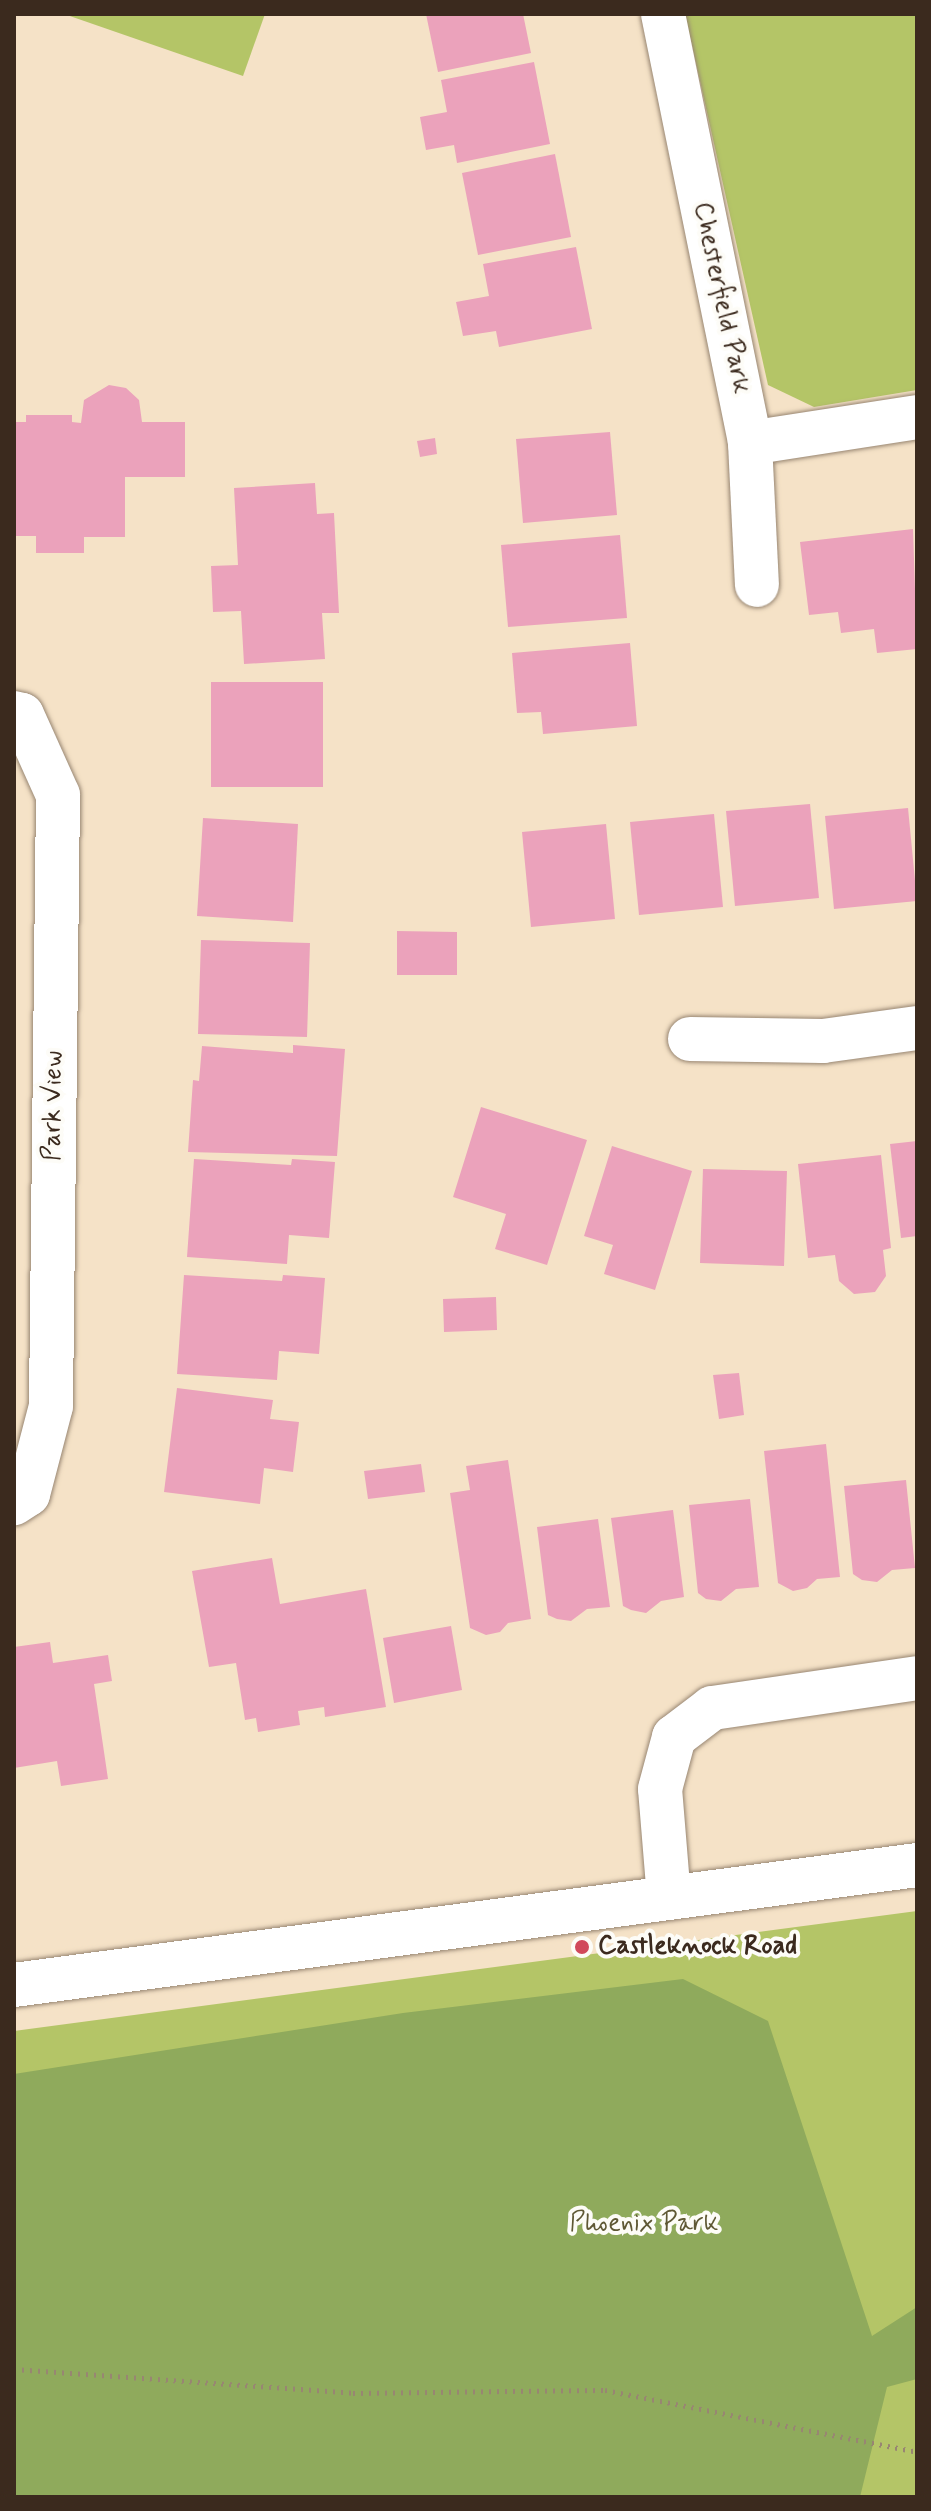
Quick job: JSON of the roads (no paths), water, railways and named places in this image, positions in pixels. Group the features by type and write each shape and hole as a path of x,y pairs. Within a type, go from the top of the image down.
{"street":[{"name":"Chesterfield Park","path":"663,14 750,443 757,585"},
{"path":"750,443 917,417"},
{"name":"Park View","path":"14,713 22,715 58,795 51,1406 28,1494 14,1503"},
{"path":"690,1039 823,1041 917,1028"},
{"path":"669,1898 660,1789 674,1737 712,1708 917,1678"},
{"path":"14,1985 917,1865"}],"place":[{"name":"Castleknock Road","path":"582,1947"}],"park label":[{"name":"Phoenix Park","path":"644,2224"}]}
